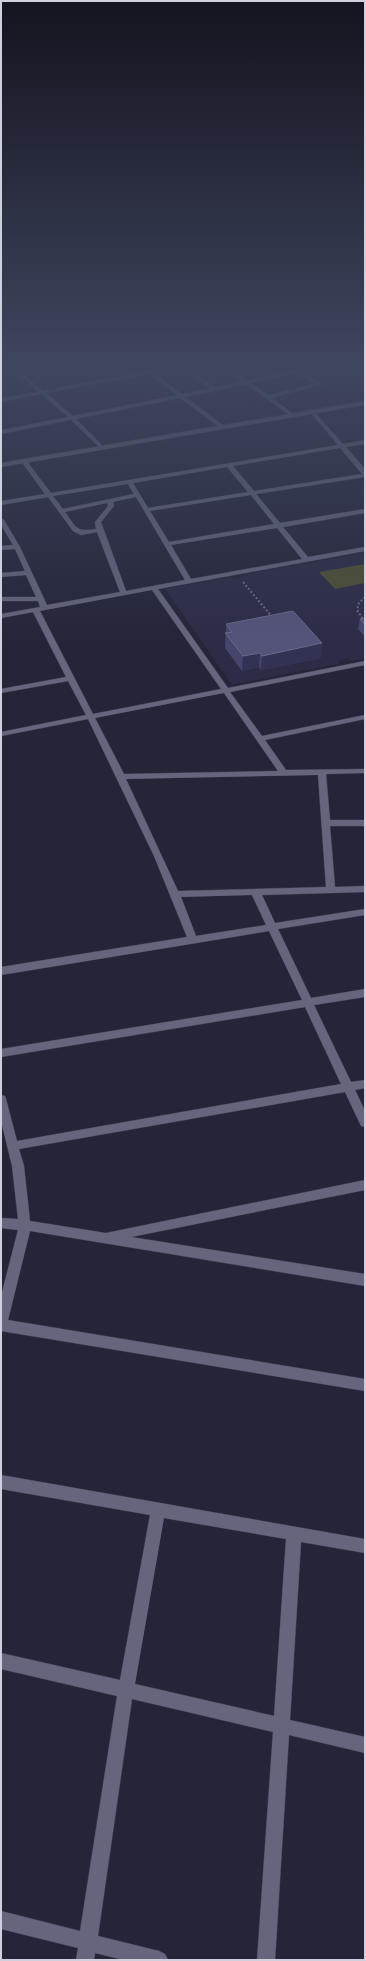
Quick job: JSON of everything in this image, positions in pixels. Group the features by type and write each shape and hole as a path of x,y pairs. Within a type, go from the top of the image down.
{"street":[{"path":"1,465 24,461 78,532 99,530"},
{"path":"1,503 255,461"},
{"path":"354,461 365,474"},
{"path":"230,465 306,560"},
{"path":"146,510 365,474"},
{"path":"130,482 188,580"},
{"path":"62,511 138,495"},
{"path":"110,501 111,506 98,522 99,530 122,592"},
{"path":"167,544 365,511"},
{"path":"1,520 17,547 44,607"},
{"path":"1,548 17,547"},
{"path":"1,616 122,592 365,549"},
{"path":"1,575 29,573"},
{"path":"153,587 284,773"},
{"path":"1,600 40,599"},
{"path":"35,609 121,777 176,894 193,940"},
{"path":"1,734 365,663"},
{"path":"1,691 71,678"},
{"path":"260,739 365,717"},
{"path":"121,777 365,771"},
{"path":"322,772 331,890"},
{"path":"326,823 365,823"},
{"path":"176,894 365,889"},
{"path":"256,893 365,1122"},
{"path":"1,971 365,912"},
{"path":"1,1053 365,993"},
{"path":"13,1146 365,1084"},
{"path":"1,1099 13,1146 21,1187 25,1225 1,1321"},
{"path":"102,1237 365,1185"},
{"path":"1,1223 25,1225 102,1237 365,1280"},
{"path":"1,1325 365,1385"},
{"path":"1,1482 365,1546"},
{"path":"85,1960 126,1689 158,1510"},
{"path":"266,1960 294,1534"},
{"path":"1,1661 365,1745"},
{"path":"1,1920 159,1960"}],"path":[{"path":"235,572 275,620"},
{"path":"365,597 359,603 357,610 365,622"}],"shaded area":[{"path":"365,553 365,658 352,661 347,659 340,660 338,664 232,685 165,589 230,577 237,579 244,578 242,575"}],"green space":[{"path":"365,564 365,583 335,589 319,572"}],"building":[{"path":"293,611 322,643 262,656 260,653 243,656 225,633 232,632 226,624"},
{"path":"365,618 365,625 360,619"}]}
